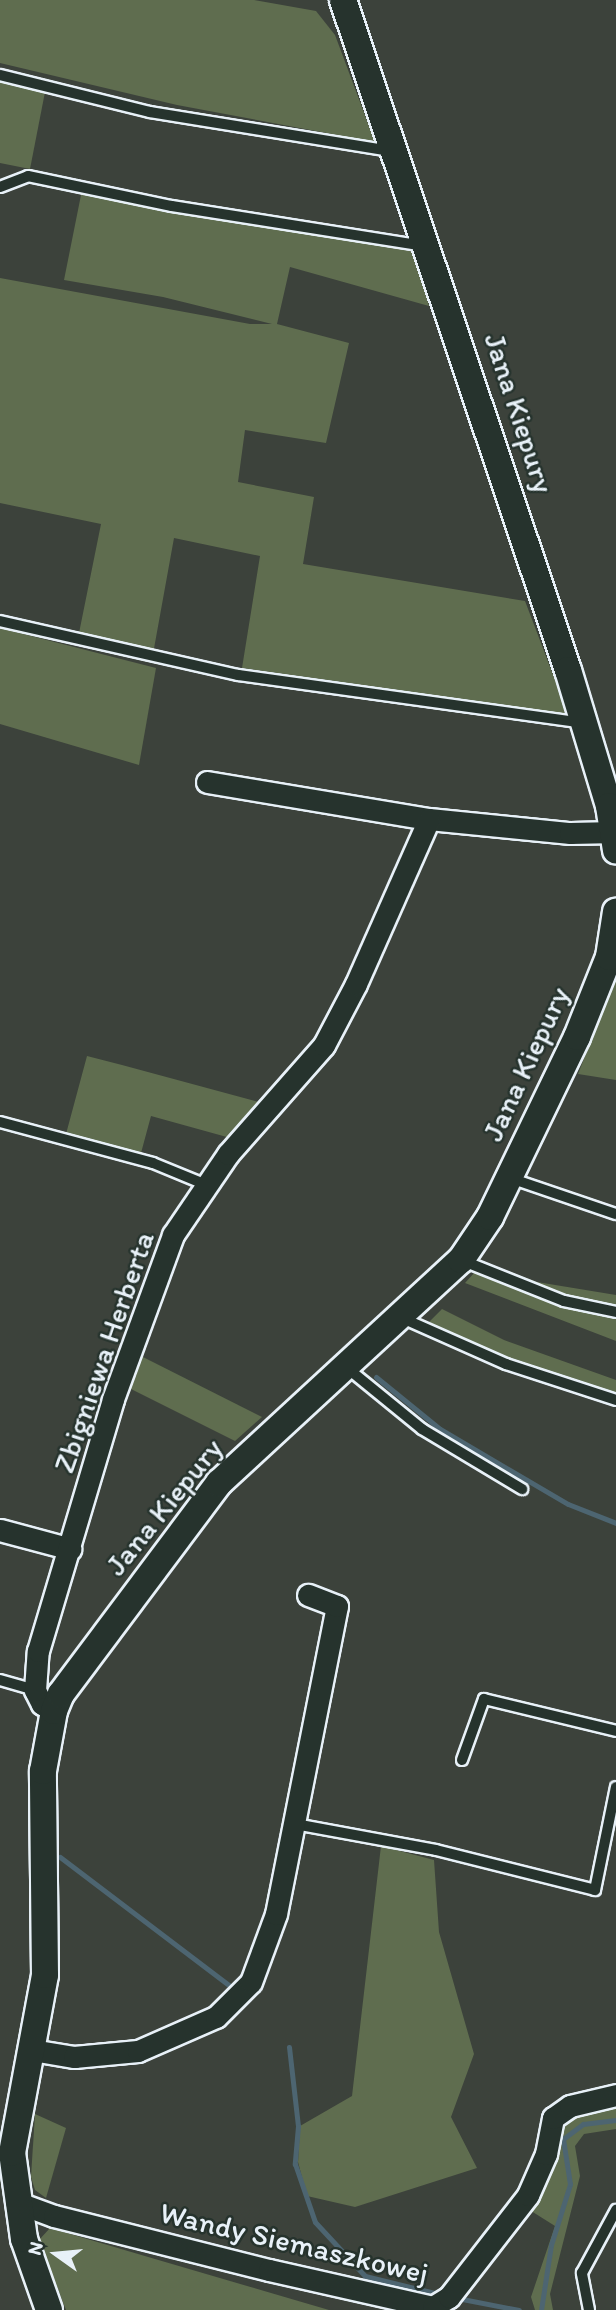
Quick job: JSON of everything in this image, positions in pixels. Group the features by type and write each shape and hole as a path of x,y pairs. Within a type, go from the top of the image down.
{"street":[{"name":"Jana Kiepury","path":"343,0 428,247 585,723 615,838"},
{"path":"207,782 429,819 615,838"},
{"name":"Zbigniewa Herberta","path":"35,1690 38,1651 134,1338 173,1235 204,1184 324,1045 356,984 429,819"},
{"name":"Jana Kiepury","path":"49,2310 8,2199 12,2153 45,1975 43,1771 54,1711 61,1694 219,1483 402,1318 461,1260 510,1178 602,979 616,912"},
{"path":"0,1530 71,1549"},
{"path":"32,2050 74,2057 138,2051 195,2030 234,2003 251,1982 269,1942 337,1606 308,1595"},
{"path":"35,1690 42,1704 54,1711"},
{"name":"Wandy Siemaszkowej","path":"8,2199 242,2263 433,2307 449,2297 528,2196 546,2154 553,2118 570,2106 616,2095"}],"lane":[{"path":"0,75 164,115 395,152"},
{"path":"0,187 27,176 172,206 428,247"},
{"path":"0,621 238,675 585,723"},
{"path":"0,1122 153,1163 204,1184"},
{"path":"510,1178 616,1214"},
{"path":"461,1260 565,1301 616,1312"},
{"path":"402,1318 506,1364 616,1400"},
{"path":"346,1367 432,1436 522,1489"},
{"path":"0,1679 35,1690"},
{"path":"462,1760 484,1699 616,1731"},
{"path":"295,1824 436,1850 595,1890 604,1859 616,1787"},
{"path":"604,1859 616,1861"},
{"path":"589,2310 582,2273 616,2210"}],"green space":[{"path":"0,0 254,0 316,11 335,35 375,142 177,105 0,63"},
{"path":"0,81 45,92 30,169 0,163"},
{"path":"82,190 201,217 414,250 429,306 290,267 277,324 349,343 326,443 245,430 238,482 314,497 303,564 525,601 568,714 242,668 260,556 174,538 153,654 79,633 101,524 0,503 0,278 250,324 272,324 163,297 64,280"},
{"path":"0,628 156,668 139,765 0,724"},
{"path":"616,978 616,1080 578,1074"},
{"path":"87,1056 266,1104 234,1139 151,1116 141,1153 66,1134"},
{"path":"484,1262 537,1282 616,1295 616,1341 465,1283"},
{"path":"442,1309 504,1340 616,1380 616,1393 501,1357 429,1322"},
{"path":"137,1354 262,1417 235,1441 127,1387"},
{"path":"381,1846 434,1860 439,1932 474,2054 451,2117 477,2168 355,2207 307,2196 298,2162 300,2126 352,2096"},
{"path":"616,2102 616,2129 584,2134 575,2146 580,2176 550,2294 553,2310 535,2310 531,2297 555,2226 528,2209 558,2129 568,2116"},
{"path":"35,2114 66,2128 46,2198 35,2190 31,2177"},
{"path":"50,2228 329,2310 66,2310 39,2240"}],"waterway":[{"path":"376,1377 440,1429 568,1504 616,1523"},
{"path":"60,1857 234,1989"},
{"path":"289,2047 298,2126 295,2164 315,2222 365,2276 439,2294"},
{"path":"541,2310 551,2245 570,2184 563,2139 583,2124 616,2120"},
{"path":"457,2298 519,2310"}]}
